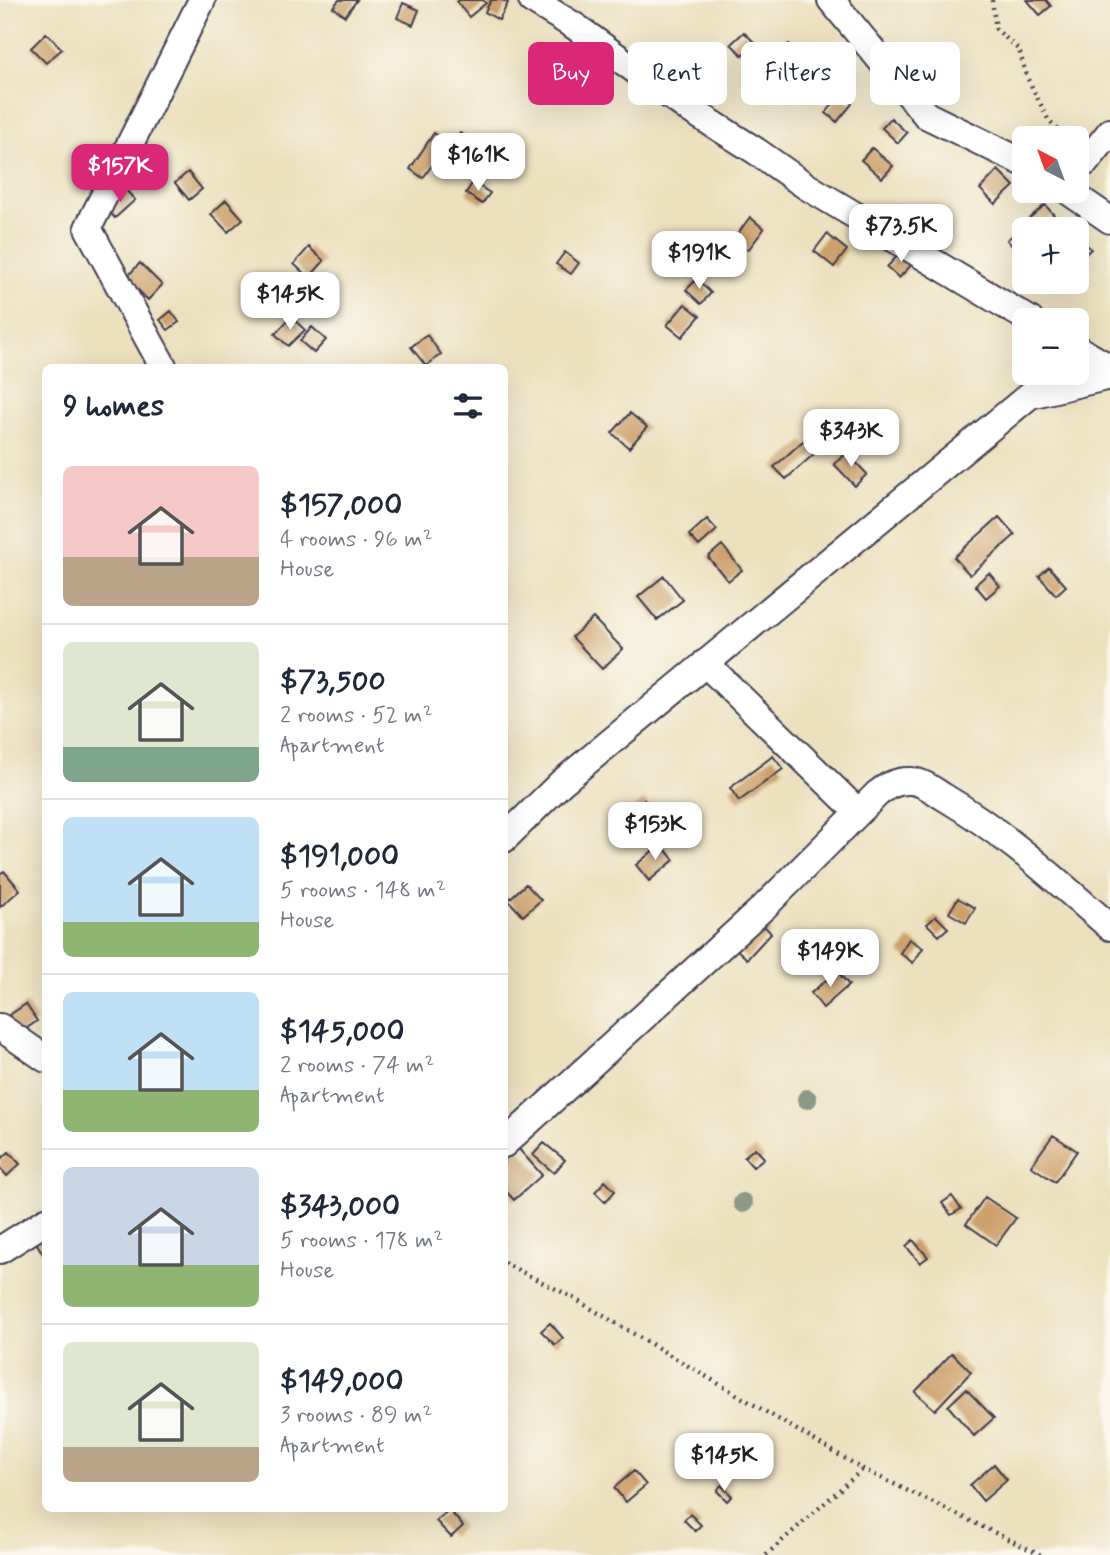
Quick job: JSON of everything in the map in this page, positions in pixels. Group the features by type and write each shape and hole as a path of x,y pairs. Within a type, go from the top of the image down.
{"street":[{"path":"162,364 88,228 202,0"},
{"path":"532,0 576,27 686,107 806,186 1012,309"},
{"path":"831,0 926,115 1012,157"},
{"path":"1089,158 1110,132"},
{"path":"1085,203 1110,220"},
{"path":"1089,356 1110,368"},
{"path":"508,835 561,783 1030,395 1110,376"},
{"path":"705,663 858,812"},
{"path":"508,1140 764,907 877,794 897,782 909,781 926,786 979,817 1110,927"},
{"path":"0,1027 42,1056"},
{"path":"0,1250 42,1224"}],"path":[{"path":"992,0 996,29 1019,50 1027,77 1054,126"},
{"path":"508,1265 579,1302 863,1469 1041,1555"},
{"path":"766,1555 863,1469"}],"building":[{"path":"339,0 357,0 345,16 333,7"},
{"path":"483,0 486,3 469,17 457,2"},
{"path":"491,0 508,3 499,20 485,12"},
{"path":"1027,0 1046,0 1051,6 1040,15"},
{"path":"403,3 419,10 413,25 397,18"},
{"path":"744,32 754,42 741,42 741,54 731,44"},
{"path":"46,33 62,49 46,63 31,48"},
{"path":"832,105 851,105 837,122 826,113"},
{"path":"891,118 907,133 898,143 882,128"},
{"path":"434,133 447,143 423,178 410,169"},
{"path":"460,133 481,147 471,161 450,147"},
{"path":"872,148 893,166 882,178 861,160"},
{"path":"998,170 1012,184 1012,188 995,204 980,189"},
{"path":"188,172 202,189 189,200 175,183"},
{"path":"473,182 490,193 482,204 466,193"},
{"path":"125,189 135,200 115,218 105,207"},
{"path":"226,200 243,219 228,232 211,214"},
{"path":"1045,205 1054,215 1052,217 1031,217"},
{"path":"750,217 764,229 748,250 734,239"},
{"path":"827,234 847,250 834,267 814,251"},
{"path":"309,247 324,261 309,278 294,264"},
{"path":"903,250 915,261 899,278 887,267"},
{"path":"565,252 579,263 571,274 556,264"},
{"path":"140,263 162,285 148,300 126,278"},
{"path":"697,279 711,293 701,304 686,290"},
{"path":"685,304 700,316 682,337 667,325"},
{"path":"171,311 179,322 168,330 160,320"},
{"path":"291,317 305,330 288,346 275,334"},
{"path":"312,327 326,340 314,353 300,341"},
{"path":"427,335 441,354 428,364 424,364 411,347"},
{"path":"630,413 647,427 629,448 612,433"},
{"path":"803,441 814,454 786,479 774,467"},
{"path":"847,453 867,474 855,486 834,464"},
{"path":"999,517 1015,535 970,575 954,557"},
{"path":"707,519 717,530 699,546 689,535"},
{"path":"722,545 742,570 728,581 708,557"},
{"path":"1049,567 1066,586 1056,595 1039,576"},
{"path":"989,573 1000,586 986,598 975,585"},
{"path":"664,576 683,600 657,620 638,597"},
{"path":"593,618 623,649 602,669 572,637"},
{"path":"773,756 783,769 739,801 730,788"},
{"path":"644,800 656,815 626,840 613,825"},
{"path":"661,844 674,860 649,881 636,865"},
{"path":"4,871 20,890 0,907 0,874"},
{"path":"526,884 541,900 523,916 508,900"},
{"path":"958,898 975,908 966,923 949,913"},
{"path":"936,916 948,928 939,936 927,924"},
{"path":"759,921 771,933 747,959 734,947"},
{"path":"909,939 923,948 913,963 900,953"},
{"path":"806,942 823,959 812,971 795,954"},
{"path":"837,971 849,985 823,1008 811,993"},
{"path":"26,1004 37,1021 17,1035 5,1018"},
{"path":"1053,1135 1077,1151 1055,1182 1031,1166"},
{"path":"544,1143 565,1160 554,1173 533,1155"},
{"path":"518,1148 542,1175 514,1200 508,1193 508,1157"},
{"path":"755,1148 764,1158 753,1167 744,1157"},
{"path":"9,1152 20,1164 7,1176 0,1168 0,1160"},
{"path":"605,1181 615,1191 605,1202 595,1192"},
{"path":"952,1196 961,1209 951,1215 942,1203"},
{"path":"985,1197 1016,1218 996,1245 966,1224"},
{"path":"42,1234 42,1252 34,1239"},
{"path":"913,1240 928,1257 920,1263 906,1246"},
{"path":"550,1323 563,1338 555,1345 541,1331"},
{"path":"952,1353 971,1372 935,1410 915,1392"},
{"path":"966,1389 994,1418 974,1436 948,1406"},
{"path":"994,1464 1007,1480 983,1501 970,1485"},
{"path":"634,1471 646,1485 626,1502 614,1488"},
{"path":"721,1485 732,1496 727,1501 717,1491"},
{"path":"447,1512 451,1512 463,1526 451,1537 436,1521"},
{"path":"690,1514 701,1525 695,1531 684,1520"}]}
